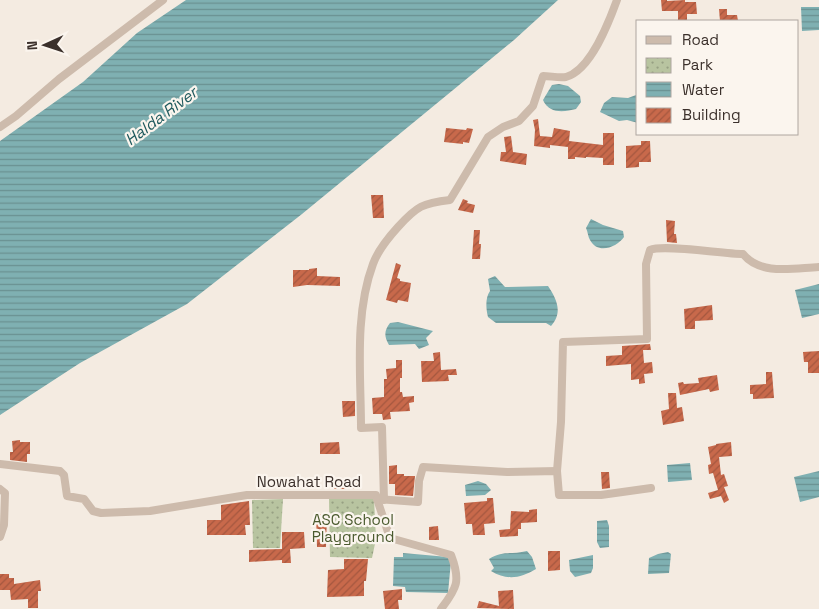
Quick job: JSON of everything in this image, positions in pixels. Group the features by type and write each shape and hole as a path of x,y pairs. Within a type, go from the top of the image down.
{"street":[{"path":"0,128 59,79 163,0"},
{"path":"441,609 455,591 457,570 451,555 390,538 380,500 382,426 361,428 360,339 365,292 373,263 387,239 418,207 430,202 450,200 488,137 503,127 519,121 532,106 543,76 565,77 579,71 604,34 617,0"},
{"path":"651,488 601,494 558,495 557,471 561,422 563,342 647,340 646,264 650,250 654,248 743,254 750,262 766,269 819,267"},
{"name":"Nowahat Road","path":"0,464 60,471 64,475 67,496 84,499 93,511 101,513 150,511 248,495 376,495 380,500 418,502 419,481 424,467 507,472 557,471"},
{"path":"0,489 5,493 4,524 0,537"}],"green space":[{"name":"ASC School Playground","path":"329,498 374,499 376,539 372,558 330,557"},
{"path":"283,499 280,548 253,548 252,500"}],"water":[{"name":"Halda River","path":"186,0 558,0 514,40 302,214 187,304 80,363 0,415 0,141 83,82 137,33"},
{"path":"801,7 819,7 819,30 802,31"},
{"path":"552,85 568,86 580,96 581,102 576,109 557,111 546,105 543,100"},
{"path":"636,95 636,122 627,120 619,121 600,112 604,103 612,97 628,98"},
{"path":"591,219 623,231 624,237 617,244 607,248 593,245 586,228"},
{"path":"495,276 505,287 548,286 556,301 558,311 555,321 551,326 546,323 496,323 488,317 486,304 490,291 488,279"},
{"path":"819,284 819,314 802,318 795,290"},
{"path":"398,322 433,331 426,338 429,345 419,349 415,344 389,345 386,331 390,323"},
{"path":"690,463 692,480 668,482 667,465"},
{"path":"819,471 819,497 800,502 794,477"},
{"path":"478,481 486,484 491,490 485,495 466,496 465,485"},
{"path":"607,520 609,526 609,547 600,548 597,542 597,521"},
{"path":"527,551 532,557 536,569 525,575 514,577 503,576 491,571 494,568 489,559 494,556"},
{"path":"668,552 671,554 669,573 648,574 649,558"},
{"path":"403,553 448,557 451,561 448,593 406,592 405,587 393,586 394,557 403,557"},
{"path":"593,555 591,573 575,577 570,571 569,560"}],"building":[{"path":"661,0 696,2 697,14 687,14 687,20 678,20 678,11 662,11"},
{"path":"719,9 727,9 727,15 737,15 738,20 720,20"},
{"path":"538,119 540,136 552,137 554,128 570,131 569,141 603,145 603,133 614,133 614,165 603,165 603,158 575,157 575,159 568,159 568,147 550,145 550,148 534,146 535,130 533,120"},
{"path":"446,128 473,129 469,143 444,142"},
{"path":"511,136 513,152 527,154 526,165 500,161 501,152 506,152 504,137"},
{"path":"641,141 650,141 651,162 639,162 639,167 626,168 626,146 641,145"},
{"path":"371,195 383,195 384,218 373,218"},
{"path":"463,199 468,201 467,203 475,205 473,213 458,210"},
{"path":"666,220 675,221 674,234 676,234 677,243 667,242"},
{"path":"474,230 480,230 480,259 472,259"},
{"path":"396,263 401,265 397,278 400,281 411,283 408,302 398,300 397,303 386,300"},
{"path":"317,268 317,276 340,277 340,286 307,285 293,287 293,270"},
{"path":"712,305 713,320 695,321 695,329 685,329 684,309"},
{"path":"650,344 651,350 643,350 644,363 652,362 653,373 644,374 645,383 639,384 639,379 631,380 631,364 606,366 606,356 622,355 622,346"},
{"path":"819,351 819,373 808,373 808,362 804,362 803,352"},
{"path":"440,352 441,370 456,369 457,375 448,375 449,381 422,382 421,361 434,361 433,353"},
{"path":"396,360 402,360 400,392 402,392 403,397 414,396 414,402 409,403 410,411 390,412 391,419 383,420 382,414 373,414 372,398 384,397 384,379 387,379 386,369 396,368"},
{"path":"766,372 772,372 774,398 753,399 753,394 750,394 750,385 766,384"},
{"path":"717,375 719,390 710,392 709,389 680,395 678,383 699,383 698,378"},
{"path":"668,393 676,393 677,408 682,407 684,421 663,425 661,411 669,409"},
{"path":"342,401 355,401 355,416 343,417"},
{"path":"20,440 20,442 30,442 30,454 27,454 27,462 10,460 10,452 13,452 12,441"},
{"path":"339,442 340,454 320,454 320,443"},
{"path":"731,442 732,456 719,457 721,475 724,474 728,486 724,487 729,500 724,503 721,496 710,499 708,493 718,490 713,473 709,474 708,465 711,464 708,447"},
{"path":"397,465 397,474 415,476 413,496 395,495 395,484 389,484 389,466"},
{"path":"601,472 609,472 610,488 602,489"},
{"path":"359,483 360,489 333,489 332,485"},
{"path":"487,498 493,498 495,523 484,524 485,535 473,535 472,524 466,524 464,503 487,501"},
{"path":"249,501 250,525 245,525 246,535 207,535 207,520 221,520 221,505"},
{"path":"537,509 537,522 521,523 521,529 518,529 518,536 500,537 499,530 510,529 511,511 529,512 529,510"},
{"path":"316,514 327,514 326,547 317,547"},
{"path":"438,526 439,540 429,540 429,527"},
{"path":"282,532 304,532 305,548 290,549 291,563 282,563 282,560 249,562 249,550 282,549"},
{"path":"548,551 560,551 560,570 548,571"},
{"path":"344,559 368,559 366,581 364,581 364,596 327,597 328,570 344,569"},
{"path":"0,574 9,574 9,578 14,578 14,584 40,580 41,591 38,591 38,608 28,608 28,599 11,600 10,590 0,590"},
{"path":"402,589 402,600 398,600 399,609 385,609 383,591"},
{"path":"513,590 514,609 477,608 479,601 499,606 498,591"}]}
